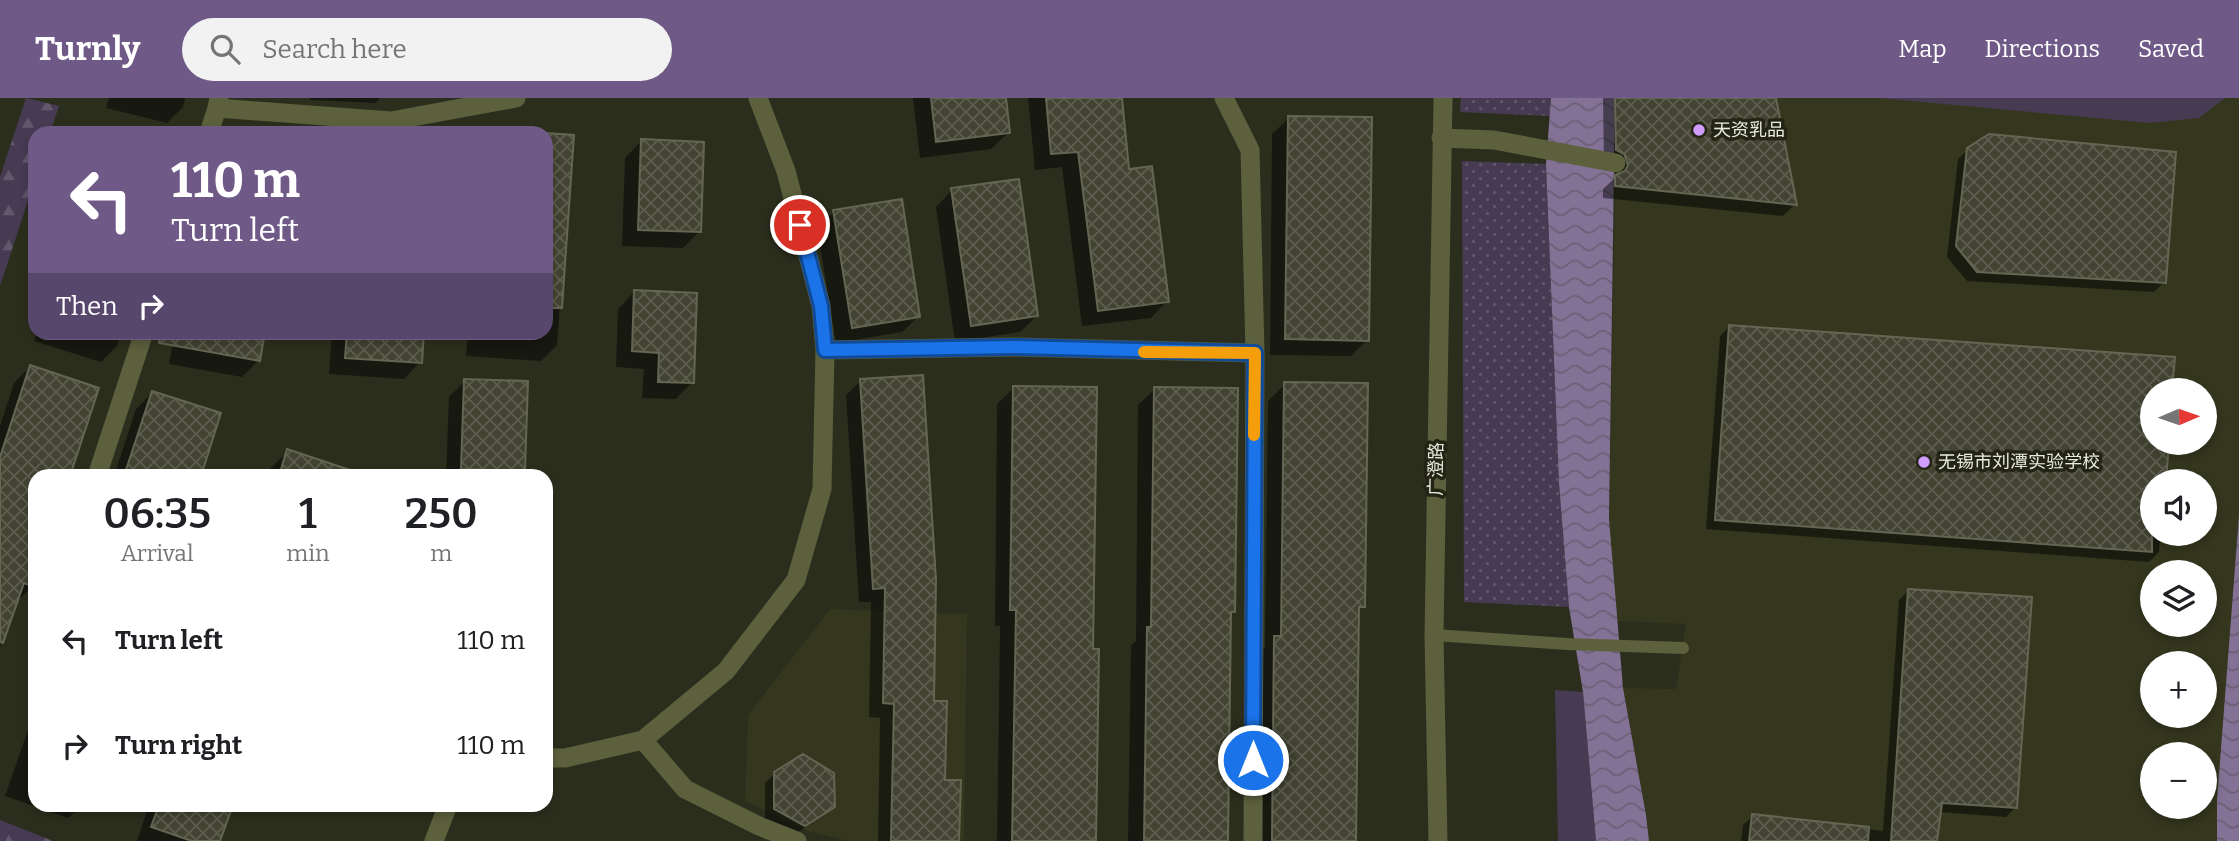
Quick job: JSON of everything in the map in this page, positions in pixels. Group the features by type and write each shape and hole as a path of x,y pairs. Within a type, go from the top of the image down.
{"street":[{"path":"211,126 218,103 391,121 516,98"},
{"path":"553,758 565,758 643,740 726,671 796,580 822,489 825,350 821,306 786,171 758,98"},
{"path":"1224,98 1250,150 1255,353 1252,841"},
{"name":"广澄路","path":"1438,841 1434,635 1443,98"},
{"path":"1441,138 1494,140 1616,163"},
{"path":"99,469 141,340"},
{"path":"825,350 1014,347 1255,353"},
{"path":"643,740 685,789 759,826 797,841"},
{"path":"434,841 445,812"}],"lane":[{"path":"1434,635 1641,648 1683,648"}],"shaded area":[{"name":"无锡市刘潭实验学校","path":"1776,98 2239,98 2239,515 2217,800 2217,742 2140,742 2140,819 2217,819 2217,841 1649,841 1623,688 1676,689 1686,624 1616,621 1609,519 1615,186 1797,205"},
{"path":"830,609 967,614 964,841 848,841 808,831 745,801 748,715"}],"green space":[{"path":"26,98 59,106 52,126 28,126 28,200 0,286 0,177"},
{"path":"1461,98 1551,98 1550,116 1460,112"},
{"path":"1878,98 2225,98 2199,118 2150,123"},
{"path":"1462,161 1546,164 1559,483 1569,607 1464,602"},
{"path":"1555,690 1583,692 1596,841 1558,841"},
{"path":"0,820 53,841 0,841"}],"water":[{"path":"1551,98 1615,98 1609,519 1623,688 1649,841 1596,841 1583,692 1569,607 1559,483 1546,164"},
{"path":"2239,515 2239,841 2217,841 2217,800"}],"building":[{"path":"931,98 1006,98 1010,133 936,142"},
{"path":"1046,98 1122,98 1129,169 1152,166 1169,302 1098,311 1078,152 1051,154"},
{"name":"天资乳品","path":"1615,98 1776,98 1797,205 1615,186 1615,175 1625,171 1628,165 1624,154 1616,150"},
{"path":"1288,116 1372,117 1369,341 1285,339"},
{"path":"553,134 574,135 562,308 553,308"},
{"path":"1989,134 2176,152 2166,283 1977,272 1956,246 1967,148"},
{"path":"641,139 704,142 701,232 638,230"},
{"path":"1019,179 1038,316 971,326 951,188"},
{"path":"902,199 920,317 852,328 833,210"},
{"path":"634,290 697,293 694,383 658,382 659,353 632,351"},
{"path":"1729,325 2175,357 2173,378 2140,378 2140,455 2168,455 2167,469 2140,469 2140,546 2152,546 2152,552 1715,520"},
{"path":"159,340 264,340 260,361 159,343"},
{"path":"346,340 423,340 422,363 345,358"},
{"path":"30,365 99,388 72,469 28,469 28,584 24,583 3,643 0,642 0,457"},
{"path":"923,375 936,580 934,701 947,701 945,780 961,780 959,841 891,841 894,704 883,703 885,588 873,589 860,379"},
{"path":"464,379 528,381 525,469 461,469"},
{"path":"1284,382 1368,383 1365,607 1359,607 1356,841 1272,841 1274,636 1281,636"},
{"path":"1013,386 1097,387 1093,649 1099,649 1096,841 1012,841 1016,610 1010,610"},
{"path":"1154,387 1238,388 1228,841 1144,841 1147,627 1151,627"},
{"path":"152,391 221,413 203,469 126,469"},
{"path":"287,449 347,469 281,469"},
{"path":"1908,589 2032,597 2017,808 1942,803 1937,841 1891,841"},
{"path":"803,754 834,773 835,807 805,826 774,809 774,772"},
{"path":"156,812 230,812 220,841 192,841 151,827"},
{"path":"1752,814 1869,827 1868,841 1749,841"}],"slow traffic":[{"path":"1144,352 1255,353 1254,435"}],"place":[{"name":"天资乳品","path":"1699,130"},
{"name":"无锡市刘潭实验学校","path":"1924,462"}],"route":[{"path":"800,225 821,306 825,350 1014,347 1255,353 1253,760"}]}
